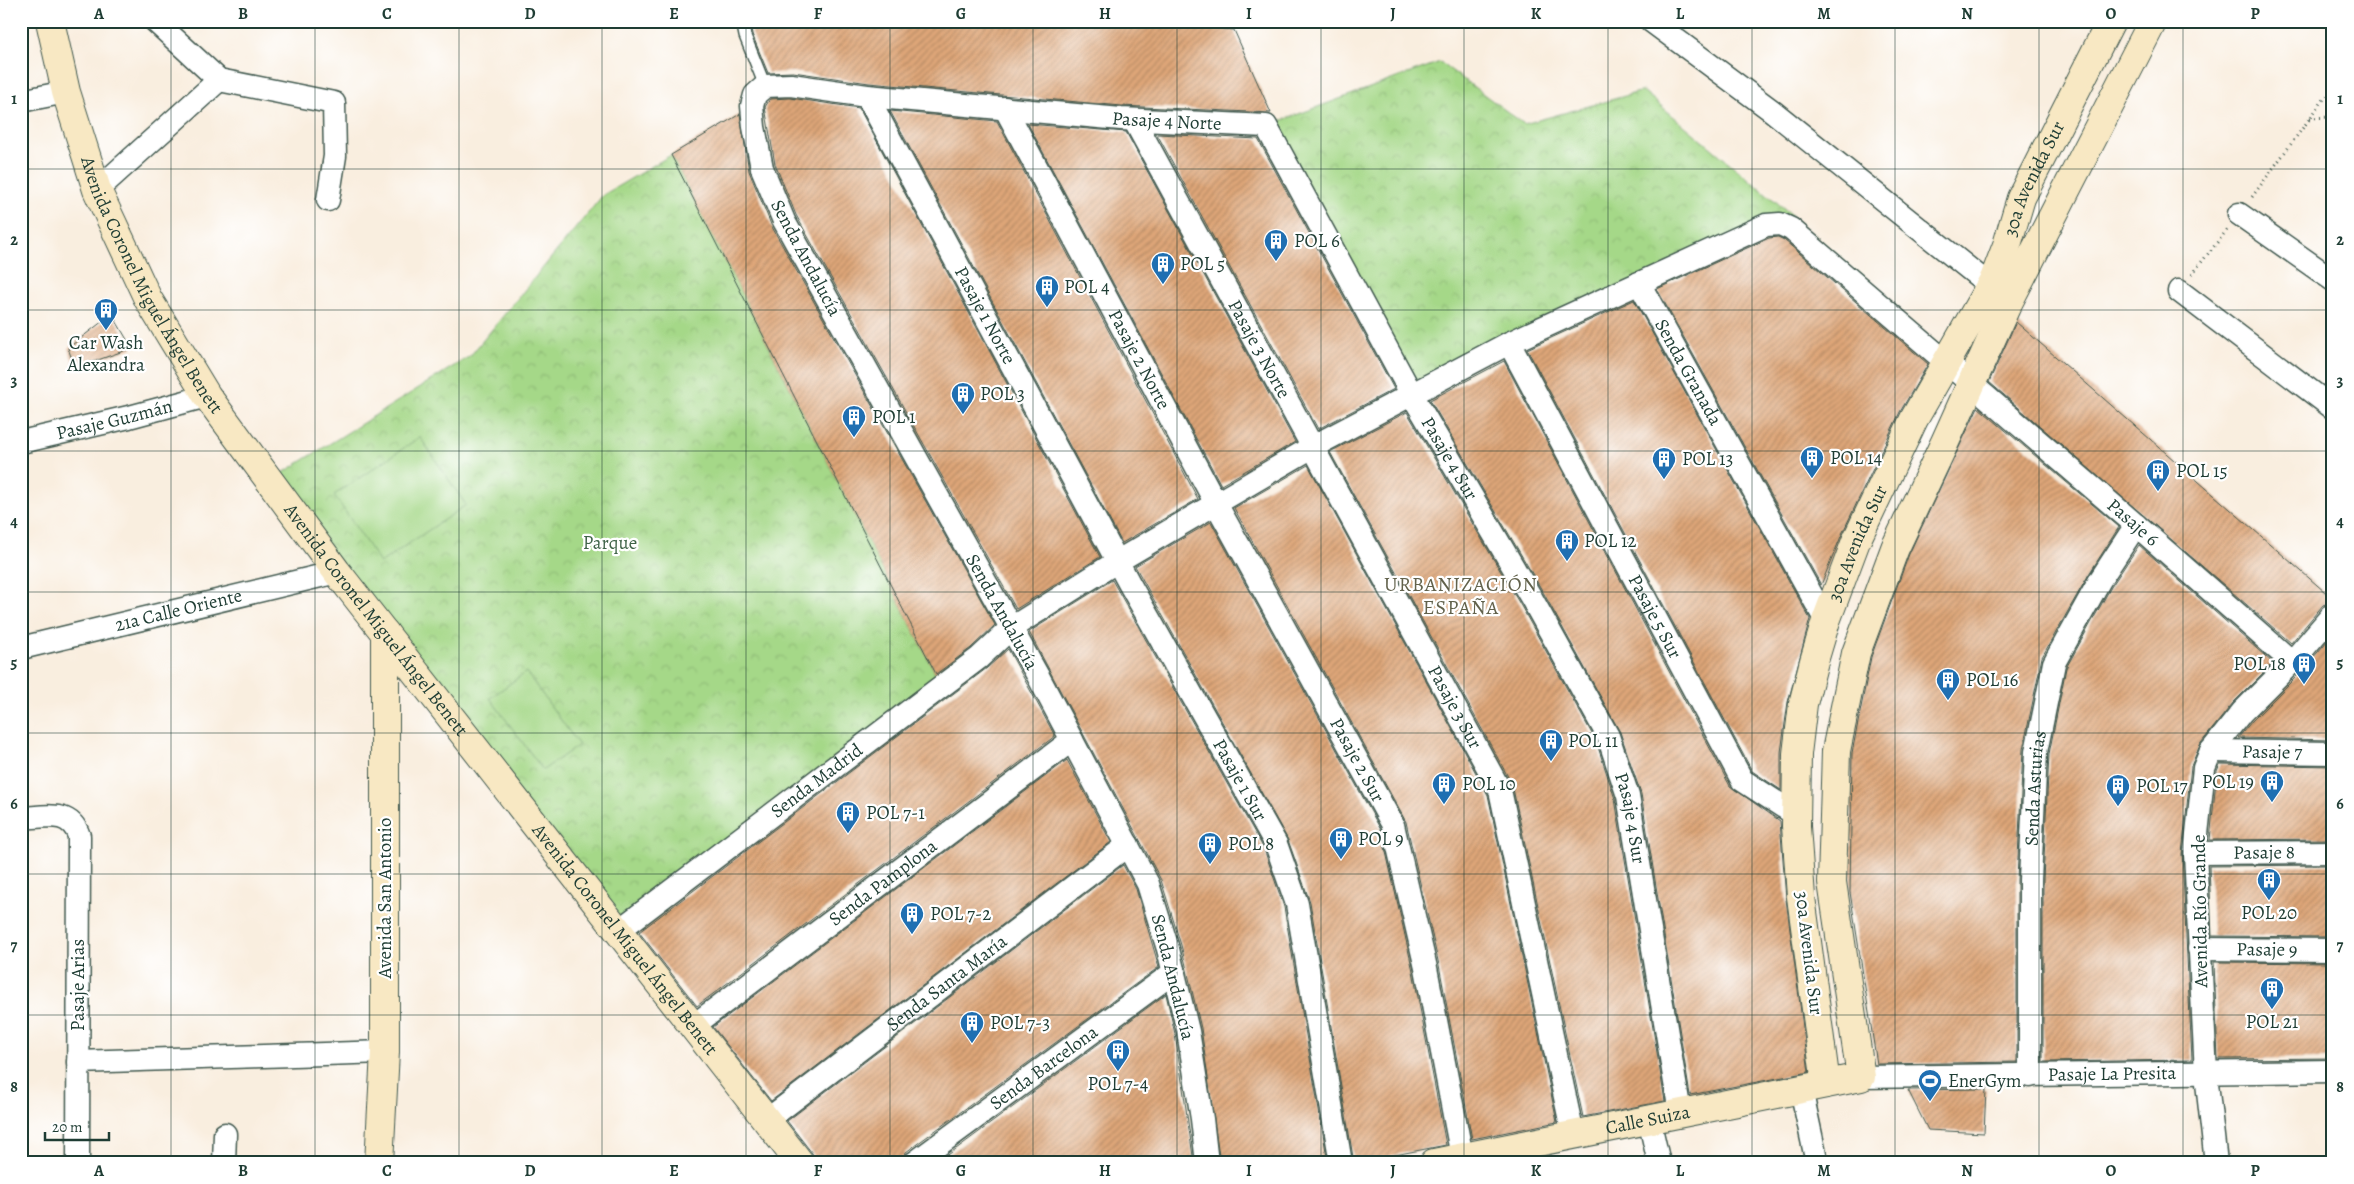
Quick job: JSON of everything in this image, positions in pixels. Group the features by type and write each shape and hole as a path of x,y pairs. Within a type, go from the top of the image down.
{"street":[{"name":"Avenida Coronel Miguel Ángel Benett","path":"50,21 66,92 97,190 148,299 206,396 337,572 800,1163"},
{"path":"155,21 219,80 334,104 335,156 328,200"},
{"path":"1651,21 1771,110 2000,293"},
{"name":"30a Avenida Sur","path":"1861,1077 1832,882 1836,750 1856,653 1895,548 1972,385 2000,293 2007,245 2021,198 2111,21"},
{"name":"30a Avenida Sur","path":"1814,1086 1796,815 1797,754 1803,704 1826,621 1856,541 1914,419 1946,362 2000,293 2153,21"},
{"path":"97,190 219,80"},
{"name":"Pasaje 4 Norte","path":"765,86 791,85 866,96 1134,120 1266,126 1412,393"},
{"name":"Senda Andalucía","path":"765,86 754,95 752,106 754,127 762,168 784,221 1011,628 1148,884 1174,972 1188,1031 1207,1163"},
{"path":"21,101 66,92"},
{"name":"Pasaje 1 Norte","path":"866,96 1118,560"},
{"name":"Pasaje 2 Norte","path":"1005,108 1217,504"},
{"name":"Pasaje 3 Norte","path":"1134,120 1314,446"},
{"path":"2239,214 2333,280"},
{"name":"Pasaje 6","path":"1509,343 1766,225 1780,224 1791,229 2136,525 2292,662"},
{"name":"Senda Granada","path":"1639,283 1826,621"},
{"path":"2179,291 2333,408"},
{"name":"Senda Madrid","path":"618,932 979,658 1011,628 1118,560 1314,446 1509,343"},
{"name":"Pasaje 5 Sur","path":"1509,343 1742,780 1796,815"},
{"name":"Pasaje 4 Sur","path":"1412,393 1532,599 1608,736 1628,796 1680,1113"},
{"name":"Pasaje Guzmán","path":"21,442 130,417 206,396"},
{"name":"Pasaje 3 Sur","path":"1314,446 1500,790 1574,1135"},
{"name":"Pasaje 2 Sur","path":"1217,504 1393,825 1426,968 1462,1157"},
{"name":"Senda Asturias","path":"2030,1076 2030,880 2036,752 2054,663 2100,580 2136,525"},
{"name":"Pasaje 1 Sur","path":"1118,560 1276,844 1297,904 1341,1163"},
{"name":"21a Calle Oriente","path":"21,648 337,572"},
{"name":"Avenida Río Grande","path":"2216,1163 2206,1074 2195,853 2204,768 2211,751 2242,712 2292,662 2333,614"},
{"name":"Avenida San Antonio","path":"379,1163 385,1052 385,633"},
{"path":"1809,682 1848,694"},
{"name":"Senda Pamplona","path":"693,1026 1072,740"},
{"name":"Pasaje 7","path":"2211,751 2333,753"},
{"name":"Pasaje Arias","path":"21,818 62,817 72,821 80,836 78,1163"},
{"name":"Senda Santa María","path":"767,1120 1128,845"},
{"name":"Pasaje 8","path":"2195,853 2333,852"},
{"name":"Pasaje 9","path":"2199,949 2333,950"},
{"name":"Senda Barcelona","path":"914,1163 1174,972"},
{"path":"78,1062 385,1052"},
{"name":"Pasaje La Presita","path":"1861,1077 2333,1071"},
{"name":"Calle Suiza","path":"1434,1163 1462,1157 1500,1156 1574,1135 1861,1077"},
{"path":"1814,1086 1817,1163"},
{"path":"1649,1119 1659,1163"},
{"path":"224,1163 225,1134"}],"lane":[{"path":"742,21 745,36 765,86"}],"path":[{"path":"2179,291 2239,214 2333,86"},
{"path":"2310,118 2333,117"}],"green space":[{"path":"1440,62 1524,124 1643,91 1792,215 1409,388 1266,126"},
{"name":"Parque","path":"671,155 942,686 618,931 270,481 470,356 603,195"},
{"path":"420,437 466,505 380,563 334,495"},
{"path":"526,672 579,745 543,770 490,698"}],"building":[{"path":"750,21 1133,21 1234,30 1271,113 1122,106 869,83 793,72 768,73 752,34"},
{"name":"POL 3","path":"790,98 859,108 1100,557 1016,609 796,215 775,164 765,107 770,99"},
{"name":"POL 4","path":"890,111 997,121 1198,499 1122,543"},
{"name":"POL 1","path":"740,114 749,171 772,227 995,625 971,648 936,674 671,155"},
{"name":"POL 5","path":"1028,124 1126,132 1295,442 1221,485"},
{"name":"POL 6","path":"1157,134 1258,139 1394,389 1318,429"},
{"name":"POL 14","path":"1778,237 1784,240 1928,364 1900,412 1842,534 1821,585 1657,289 1769,238"},
{"name":"POL 13","path":"1634,300 1810,619 1788,702 1781,752 1781,790 1752,771 1527,349"},
{"name":"Car Wash Alexandra","path":"112,314 132,348 75,368 68,348"},
{"name":"POL 15","path":"2016,322 2333,599 2333,601 2323,605 2291,643 1989,382"},
{"name":"POL 12","path":"1504,361 1730,786 1780,821 1786,899 1809,1072 1690,1095 1641,794 1620,732 1543,592 1430,400"},
{"name":"POL 16","path":"1978,407 2119,527 2089,574 2042,657 2023,749 2017,880 2017,1062 1877,1064 1850,892 1852,753 1871,657 1909,554"},
{"name":"POL 11","path":"1407,412 1521,606 1596,741 1615,799 1665,1101 1583,1117 1512,784 1330,452"},
{"name":"POL 10","path":"1308,465 1488,795 1557,1122 1472,1139 1439,965 1406,822 1234,508"},
{"name":"POL 9","path":"1211,522 1381,830 1413,971 1446,1145 1354,1163 1310,902 1288,840 1135,566"},
{"name":"POL 17","path":"2139,545 2273,663 2233,703 2201,743 2191,766 2182,854 2192,1060 2043,1062 2043,880 2049,754 2066,668 2111,587"},
{"name":"POL 8","path":"1112,580 1264,849 1284,907 1328,1163 1220,1163 1201,1028 1181,945 1161,880 1029,632"},
{"name":"POL 18","path":"2333,634 2333,740 2238,738 2252,721 2302,671"},
{"name":"POL 7-1","path":"1008,649 1055,736 697,1006 639,932 987,668"},
{"name":"POL 7-2","path":"1067,760 1111,842 771,1101 713,1027"},
{"name":"POL 19","path":"2220,764 2333,766 2333,839 2210,840 2217,771"},
{"name":"POL 7-3","path":"1123,865 1136,889 1159,967 906,1152 901,1163 816,1163 812,1153 787,1121"},
{"name":"POL 20","path":"2333,865 2333,937 2212,936 2209,866"},
{"name":"POL 21","path":"2214,962 2333,963 2333,1058 2218,1059"},
{"name":"POL 7-4","path":"1166,994 1175,1034 1194,1163 937,1163"},
{"path":"1986,1089 1984,1133 1928,1130 1908,1090"}],"place":[{"name":"POL 6","path":"1276,262"},
{"name":"POL 5","path":"1163,285"},
{"name":"POL 4","path":"1047,308"},
{"name":"Car Wash Alexandra","path":"106,331"},
{"name":"POL 3","path":"963,415"},
{"name":"POL 1","path":"854,438"},
{"name":"POL 14","path":"1812,479"},
{"name":"POL 13","path":"1664,480"},
{"name":"POL 15","path":"2158,492"},
{"name":"POL 12","path":"1567,562"},
{"name":"POL 18","path":"2304,685"},
{"name":"POL 16","path":"1948,701"},
{"name":"POL 11","path":"1551,762"},
{"name":"POL 19","path":"2272,803"},
{"name":"POL 10","path":"1444,805"},
{"name":"POL 17","path":"2118,807"},
{"name":"POL 7-1","path":"848,834"},
{"name":"POL 9","path":"1341,860"},
{"name":"POL 8","path":"1210,865"},
{"name":"POL 20","path":"2269,901"},
{"name":"POL 7-2","path":"912,935"},
{"name":"POL 21","path":"2272,1010"},
{"name":"POL 7-3","path":"972,1044"},
{"name":"POL 7-4","path":"1118,1072"},
{"name":"EnerGym","path":"1930,1102"}],"district":[{"name":"URBANIZACIÓN ESPAÑA","path":"1461,596"}]}
